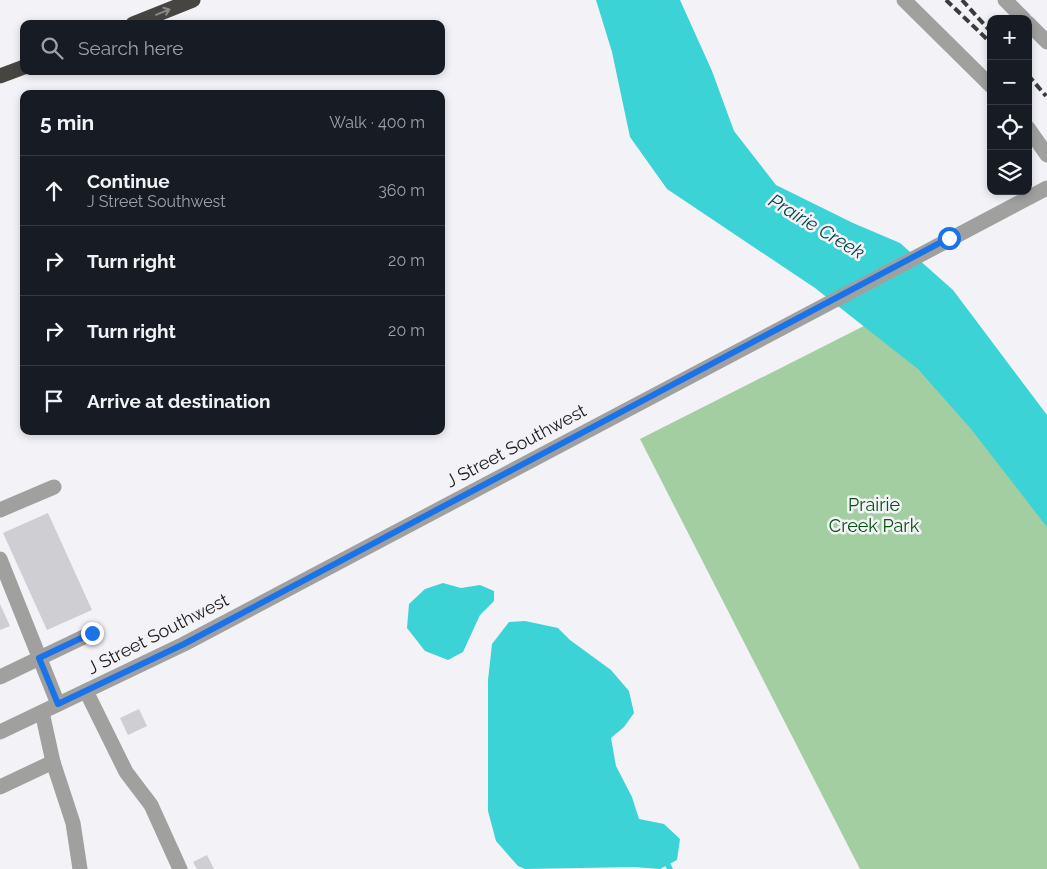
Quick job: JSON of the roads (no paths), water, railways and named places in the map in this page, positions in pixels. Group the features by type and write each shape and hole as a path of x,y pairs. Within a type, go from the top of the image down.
{"highway":[{"path":"143,20 193,0"},
{"path":"0,76 20,68"}],"street":[{"path":"904,0 987,82"},
{"path":"1005,0 1020,15"},
{"path":"1032,27 1047,42"},
{"path":"1032,134 1047,155"},
{"name":"J Street Southwest","path":"0,732 184,644 949,238 1047,188"},
{"path":"0,510 54,487"},
{"path":"0,559 58,704"},
{"path":"0,676 92,633"},
{"path":"86,691 126,772 150,805 180,869"},
{"path":"42,712 53,762 72,824 80,869"},
{"path":"0,787 53,762"}],"water":[{"name":"Prairie Creek","path":"596,0 680,0 712,71 734,131 776,185 853,223 900,243 953,290 1047,415 1047,527 971,429 918,369 815,288 667,189 630,137 612,52"},
{"path":"443,583 461,588 480,585 494,591 494,601 480,615 463,652 448,660 425,651 407,628 409,604 425,589"},
{"path":"525,621 558,628 570,640 611,670 629,691 634,713 624,727 611,738 616,766 632,797 639,819 664,824 680,839 677,860 660,869 634,867 525,869 518,866 496,841 488,811 488,680 492,644 509,622"}],"waterway":[{"path":"668,865 670,869"}],"railway":[{"path":"946,0 987,39"},
{"path":"962,0 987,28"},
{"path":"1032,80 1046,96"}],"park label":[{"name":"Prairie Creek Park","path":"874,515"}]}
